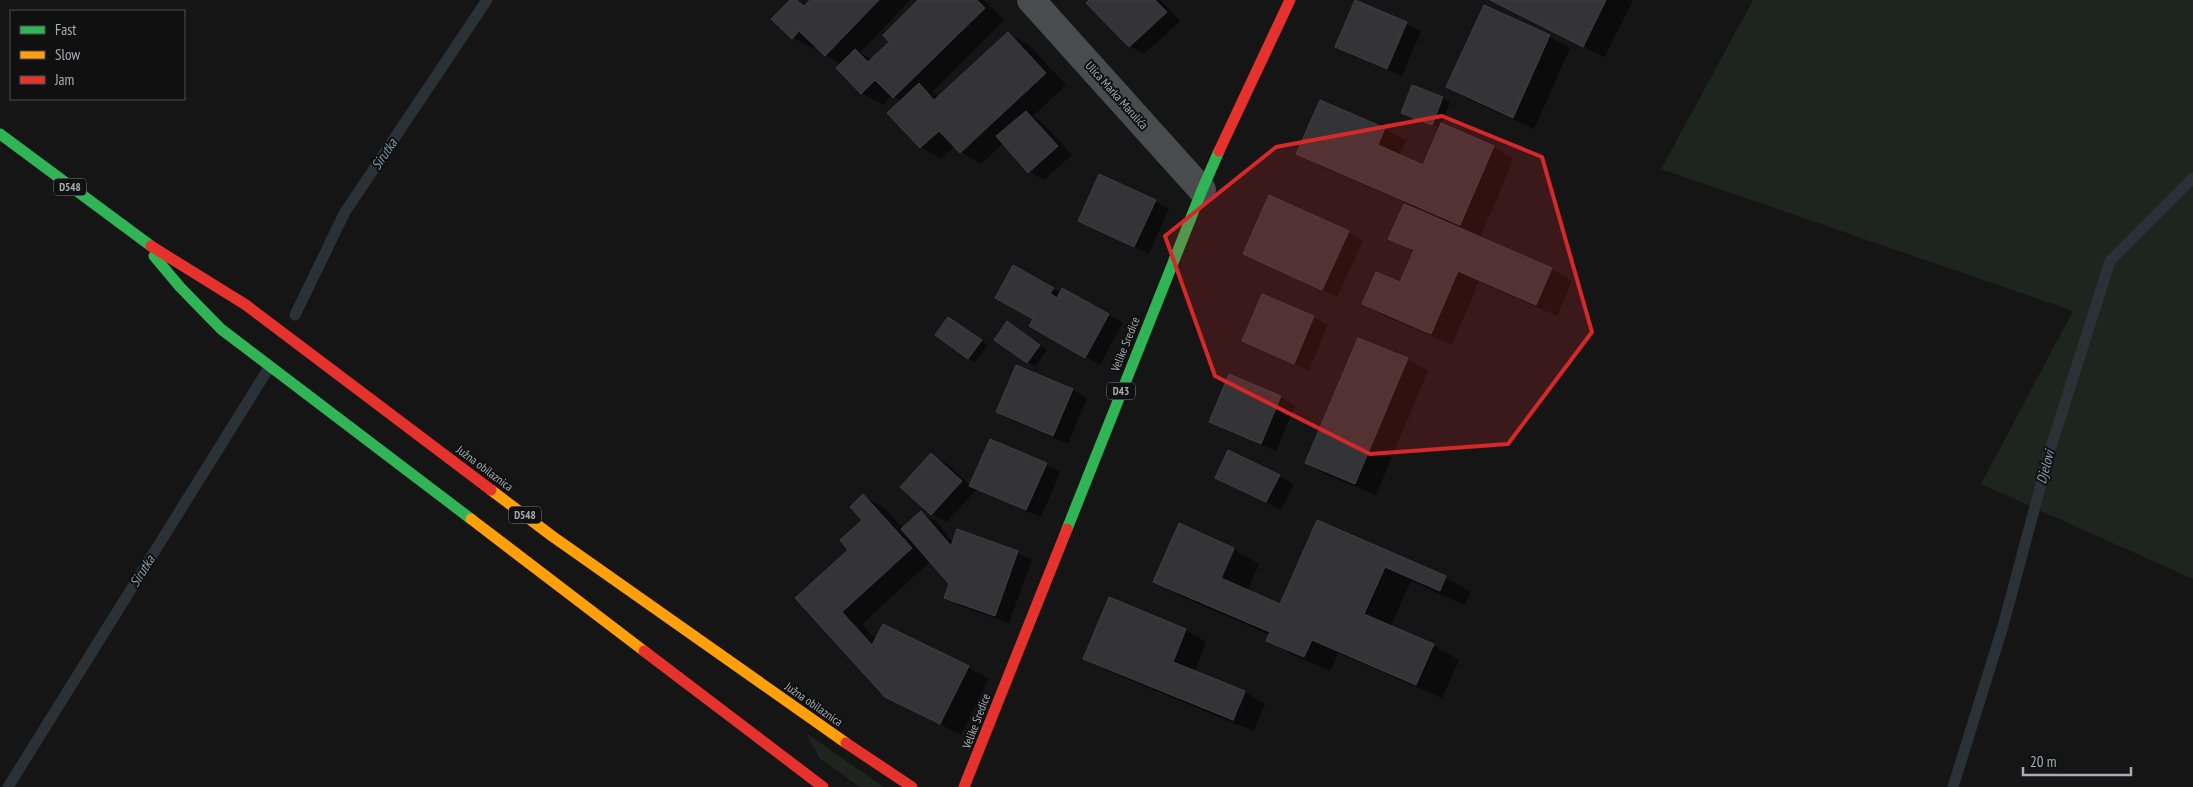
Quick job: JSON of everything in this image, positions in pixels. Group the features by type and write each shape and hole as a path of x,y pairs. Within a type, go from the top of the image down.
{"main road":[{"name":"Velike Sredice","path":"964,787 1202,190 1290,0"},
{"name":"Južna obilaznica","path":"0,134 141,240 246,305 552,536 883,769 912,787"},
{"name":"Južna obilaznica","path":"141,240 180,287 221,329 823,787"}],"street":[{"name":"Ulica Marka Marulića","path":"1031,0 1202,190"}],"highlighted area":[{"path":"1442,116 1542,157 1592,332 1508,444 1370,454 1215,376 1165,236 1276,147"}],"shaded area":[{"path":"1753,0 2193,0 2193,579 1981,484 2073,311 1661,169"},
{"path":"806,733 884,787 860,787 820,759"}],"building":[{"path":"790,0 797,0 804,6 810,0 879,0 825,56 799,31 792,39 771,19"},
{"path":"918,0 977,0 985,8 893,98 875,80 861,94 836,68 855,49 868,62 889,42 883,35"},
{"path":"1089,0 1155,0 1167,12 1129,47 1086,3"},
{"path":"1355,0 1407,22 1387,69 1335,47"},
{"path":"1490,0 1606,0 1583,47"},
{"path":"1484,5 1550,35 1513,118 1446,87"},
{"path":"1008,32 1046,73 960,153 939,131 920,148 887,113 919,83 934,100"},
{"path":"1412,85 1443,97 1432,125 1401,113"},
{"path":"1320,100 1385,128 1378,145 1423,165 1441,123 1494,146 1460,225 1296,154"},
{"path":"1026,111 1058,146 1028,173 996,136"},
{"path":"1099,174 1156,200 1134,247 1078,221"},
{"path":"1269,195 1349,231 1322,290 1243,254"},
{"path":"1404,204 1552,268 1536,305 1458,271 1431,334 1362,304 1376,272 1400,282 1414,250 1388,239"},
{"path":"1013,265 1054,288 1050,293 1057,298 1062,288 1109,314 1085,358 1029,326 1033,319 995,298"},
{"path":"1262,294 1314,316 1294,364 1242,341"},
{"path":"948,317 982,340 968,359 935,335"},
{"path":"1007,321 1040,345 1027,363 994,340"},
{"path":"1358,338 1408,358 1355,484 1305,463"},
{"path":"1016,365 1073,389 1053,436 996,412"},
{"path":"1229,374 1281,396 1261,444 1209,422"},
{"path":"990,439 1047,463 1026,510 969,486"},
{"path":"1228,450 1280,475 1266,502 1215,478"},
{"path":"931,453 962,481 931,515 900,487"},
{"path":"863,494 912,548 842,612 872,645 883,624 969,666 940,724 885,697 795,598 848,550 840,540 862,520 850,507"},
{"path":"921,511 951,546 957,529 1018,551 995,616 944,598 949,584 901,529"},
{"path":"1317,520 1446,576 1440,591 1385,567 1364,614 1434,644 1416,685 1312,640 1304,657 1266,641 1270,632 1153,582 1179,523 1234,548 1221,578 1280,604"},
{"path":"1109,597 1186,629 1173,662 1245,691 1233,720 1083,659"}],"waterway":[{"name":"Sirutka","path":"295,315 345,212 487,0"},
{"name":"Djelovi","path":"1953,787 2003,626 2051,447 2110,261 2193,178"},
{"name":"Sirutka","path":"8,787 270,366"}],"traffic: fast":[{"path":"0,134 151,246"},
{"path":"1067,529 1219,151"},
{"path":"154,256 180,287 221,329 471,519"}],"traffic: slow":[{"path":"491,490 552,536 846,743"},
{"path":"471,519 644,651"}],"traffic: jam":[{"path":"1219,151 1290,0"},
{"path":"151,246 246,305 491,490"},
{"path":"964,787 1067,529"},
{"path":"644,651 823,787"},
{"path":"846,743 912,787"}]}
